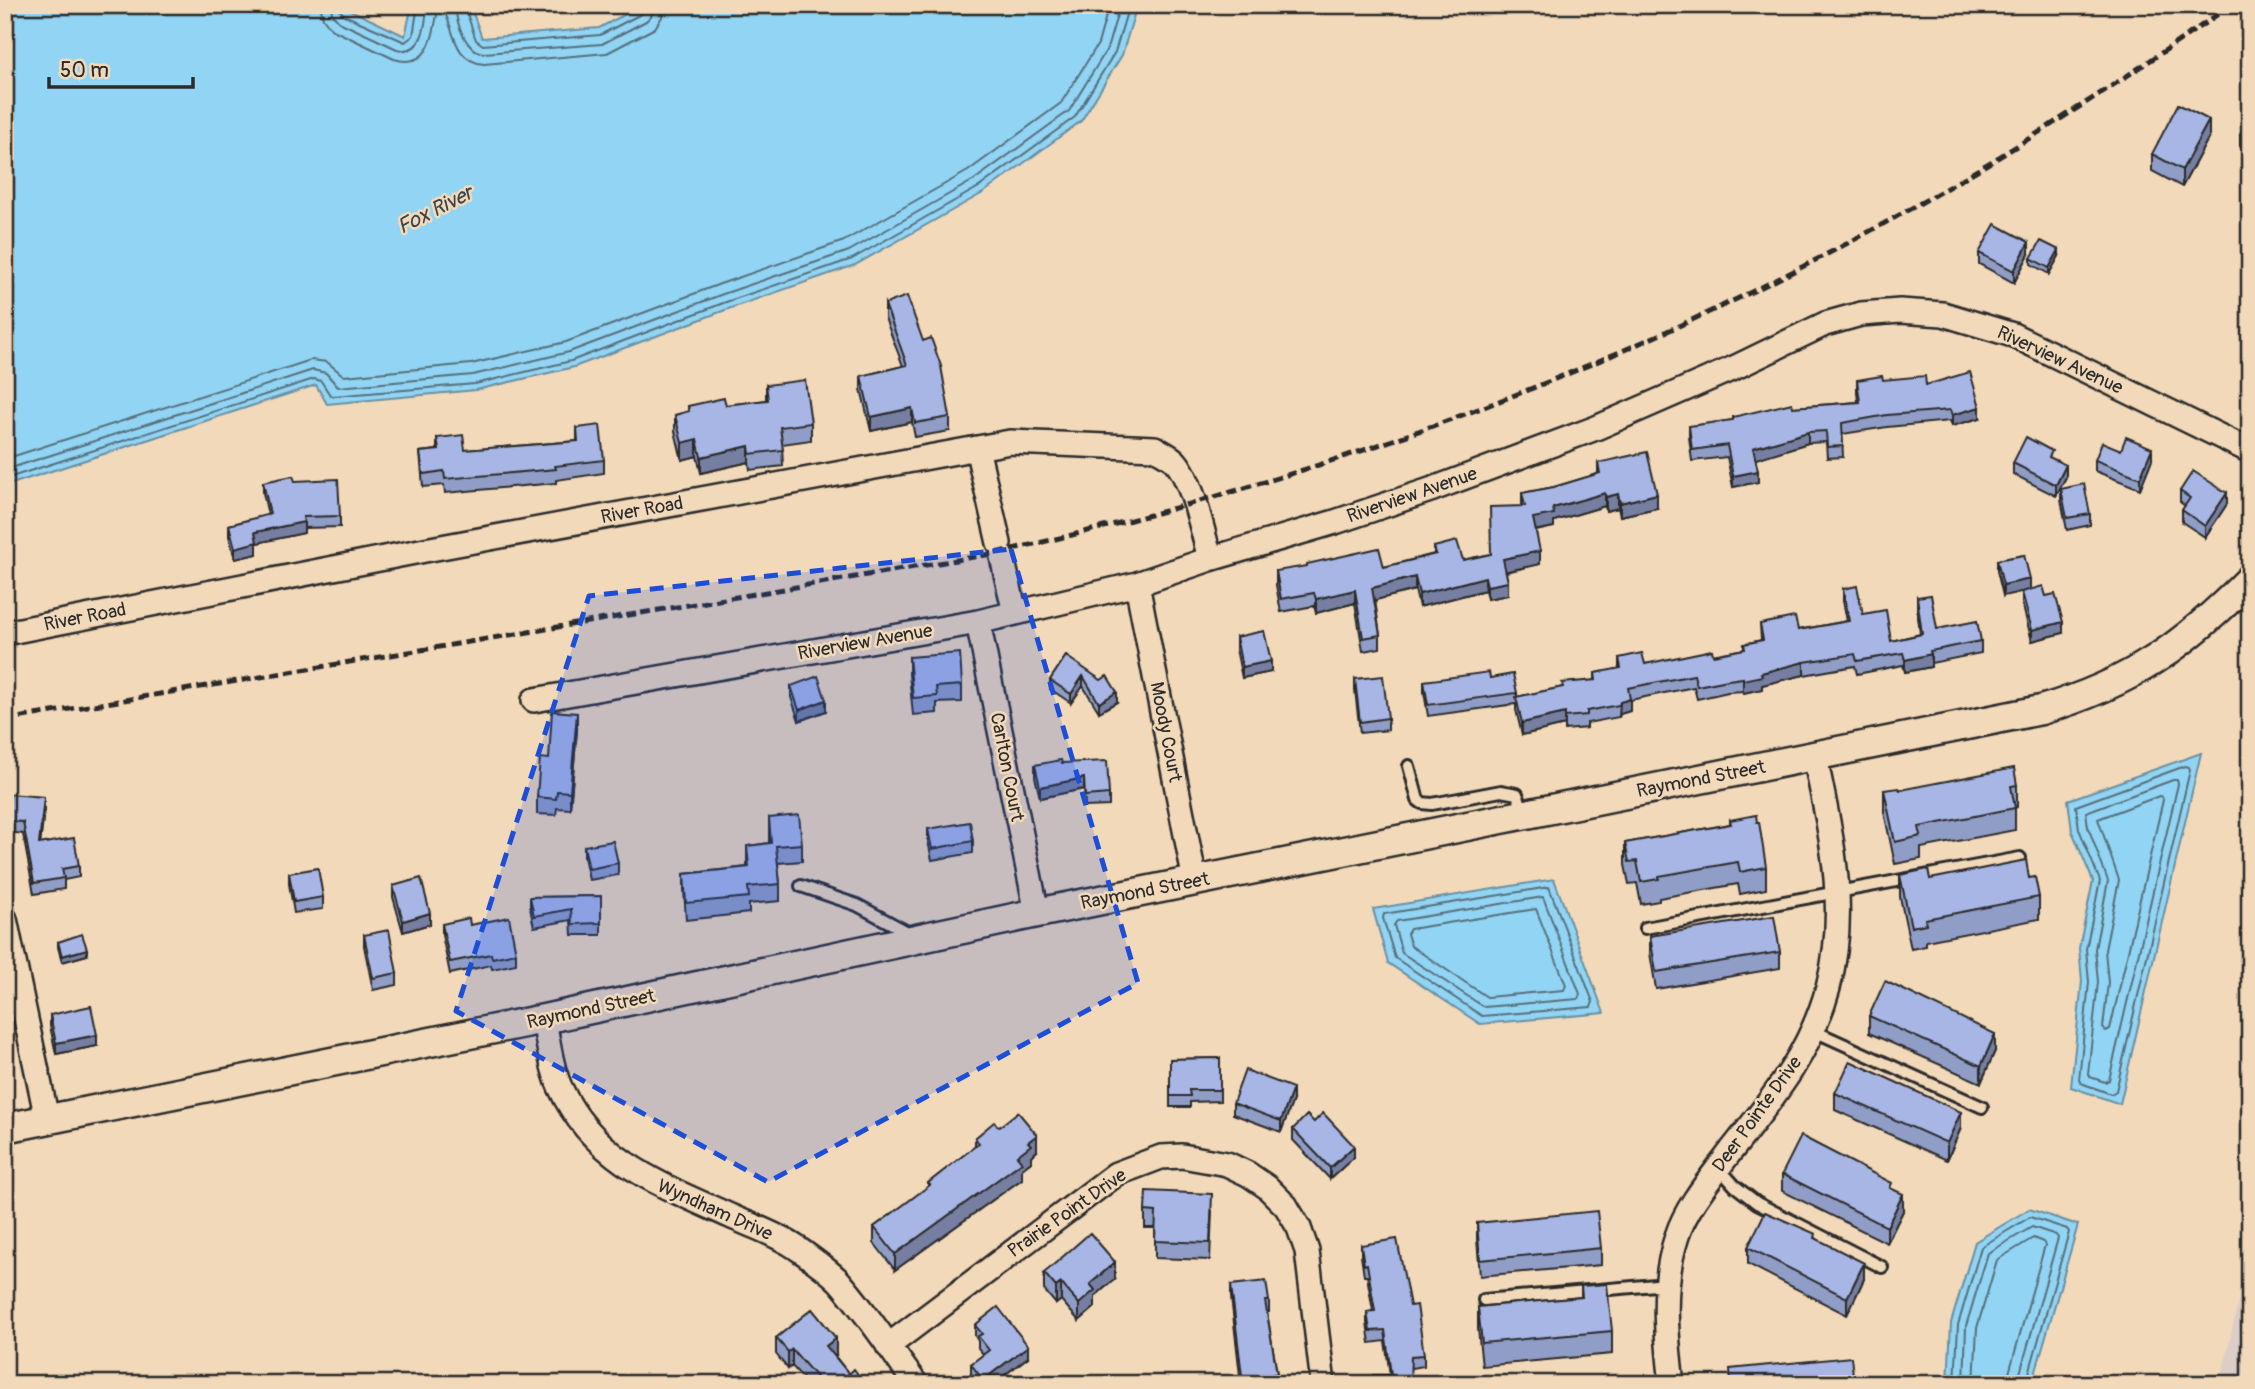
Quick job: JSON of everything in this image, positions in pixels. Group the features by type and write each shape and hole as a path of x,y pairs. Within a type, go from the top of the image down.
{"street":[{"name":"Riverview Avenue","path":"534,701 978,622 1137,584 1433,489 1596,428 1737,367 1825,324 1880,311 1943,314 2013,335 2250,452"},
{"name":"River Road","path":"5,633 425,550 1010,442 1155,448 1174,461 1181,471 1195,502 1210,559"},
{"path":"977,448 1015,614"},
{"name":"Raymond Street","path":"5,1128 544,1019 1037,913 2019,715 2079,699 2116,683 2159,659 2196,631 2250,579"},
{"name":"Moody Court","path":"1137,584 1195,881"},
{"name":"Carlton Court","path":"978,622 1037,913"},
{"name":"Deer Pointe Drive","path":"1672,1384 1665,1321 1668,1270 1677,1234 1686,1214 1785,1081 1812,1030 1828,988 1837,935 1838,892 1833,846 1815,757"},
{"path":"5,919 47,1119"},
{"name":"Wyndham Drive","path":"544,1019 560,1086 574,1111 610,1152 652,1181 794,1246 838,1280 916,1384"},
{"name":"Prairie Point Drive","path":"888,1346 1116,1174 1161,1157 1182,1156 1227,1164 1248,1174 1268,1187 1286,1206 1299,1228 1307,1251 1323,1384"}],"lane":[{"path":"1409,766 1418,800 1422,803 1432,804 1501,791 1517,794 1525,815"},
{"path":"1645,929 2020,858"},
{"path":"801,886 857,905 919,939"},
{"path":"1812,1030 1982,1107"},
{"path":"1719,1168 1735,1186 1757,1203 1882,1267"},
{"path":"1484,1300 1667,1284"}],"highlighted area":[{"path":"1011,549 1138,983 768,1182 456,1011 589,596"}],"shaded area":[{"path":"2250,1248 2250,1384 2220,1384"}],"water":[{"name":"Fox River","path":"5,5 340,5 405,36 412,5 470,5 482,38 599,28 643,5 1137,5 1122,55 1081,121 983,193 855,265 574,367 476,390 327,404 316,385 5,486"},
{"path":"2201,753 2120,1104 2071,1087 2082,981 2079,948 2093,881 2072,831 2068,800"},
{"path":"1554,879 1604,1013 1480,1024 1388,963 1373,909"},
{"path":"2029,1209 2078,1225 2032,1384 1948,1384 1951,1323 1975,1242"}],"building":[{"path":"2178,104 2209,120 2182,170 2152,154"},
{"path":"2250,117 2250,140 2240,135"},
{"path":"1995,224 2029,242 2014,271 1979,253"},
{"path":"2041,241 2059,250 2049,268 2031,258"},
{"path":"907,296 923,341 931,338 941,366 950,417 915,423 912,408 871,417 861,376 907,365 885,304"},
{"path":"1970,372 1980,407 1952,415 1950,410 1887,415 1842,423 1843,446 1827,447 1826,431 1808,432 1753,448 1758,471 1733,476 1727,445 1692,450 1689,426 1733,420 1733,417 1792,403 1793,407 1860,402 1857,380 1882,376 1883,380 1925,376 1926,385"},
{"path":"805,380 811,423 780,427 783,450 750,454 749,446 701,457 697,439 682,443 675,415 689,411 688,406 724,398 726,405 768,400 766,385"},
{"path":"600,425 604,460 555,466 556,469 445,479 444,471 423,474 420,452 439,450 437,438 463,435 465,450 578,441 577,428"},
{"path":"2026,437 2052,451 2049,457 2066,465 2056,485 2013,463"},
{"path":"2126,437 2152,448 2140,478 2095,460 2102,442 2121,450"},
{"path":"1647,452 1657,494 1620,503 1618,494 1606,497 1605,493 1553,508 1554,514 1533,518 1540,551 1503,559 1508,582 1487,586 1485,577 1419,594 1415,577 1372,588 1380,635 1363,638 1355,590 1316,599 1314,593 1281,599 1276,571 1379,548 1384,567 1436,554 1434,547 1457,541 1463,560 1491,554 1490,507 1525,506 1522,493 1554,487 1600,473 1598,463"},
{"path":"2193,471 2227,493 2205,526 2182,510 2190,498 2180,491"},
{"path":"293,476 295,481 338,479 340,516 303,517 304,522 255,532 257,542 235,548 229,525 270,514 263,482"},
{"path":"2084,484 2090,514 2067,518 2061,489"},
{"path":"2024,555 2030,579 2003,585 1997,560"},
{"path":"1857,586 1863,614 1886,610 1891,641 1922,634 1917,597 1931,595 1937,629 1977,621 1981,641 1930,651 1931,654 1905,660 1903,653 1857,661 1855,654 1804,662 1761,673 1762,676 1697,686 1694,675 1628,688 1630,699 1620,702 1619,705 1587,711 1587,715 1565,717 1565,713 1522,723 1516,697 1563,687 1562,683 1596,680 1595,673 1621,668 1619,658 1642,653 1645,664 1712,650 1713,655 1745,649 1744,644 1763,640 1760,624 1795,617 1798,630 1849,621 1843,589"},
{"path":"2043,586 2046,596 2055,594 2063,622 2032,630 2022,592"},
{"path":"1264,631 1271,661 1242,667 1236,637"},
{"path":"960,653 962,685 936,687 937,696 913,698 909,657"},
{"path":"1066,656 1101,680 1107,676 1117,692 1099,703 1083,676 1071,694 1050,680"},
{"path":"1489,672 1490,678 1513,674 1517,693 1428,705 1424,681"},
{"path":"818,676 826,700 799,710 791,686"},
{"path":"1383,676 1388,718 1360,722 1355,679"},
{"path":"552,711 577,713 570,792 557,791 556,799 537,797 540,758 549,759"},
{"path":"1061,760 1062,763 1107,761 1109,794 1085,796 1084,778 1040,787 1035,765"},
{"path":"2014,768 2017,785 2011,786 2015,808 1919,827 1921,836 1895,842 1884,790 1900,790"},
{"path":"10,794 44,797 39,844 74,838 79,866 62,869 64,878 34,883 23,822 8,821"},
{"path":"799,815 802,844 776,846 780,884 748,887 749,897 686,903 684,874 749,867 747,846 771,843 769,818"},
{"path":"1756,815 1766,867 1740,872 1738,862 1659,876 1659,879 1641,882 1637,861 1629,862 1625,843 1731,824 1730,820"},
{"path":"970,822 973,841 932,849 928,829"},
{"path":"613,841 618,863 589,869 584,846"},
{"path":"2026,860 2029,878 2035,877 2039,897 1925,919 1926,924 1911,927 1900,875 1928,869 1930,879"},
{"path":"318,868 323,897 294,902 289,873"},
{"path":"421,878 430,913 403,921 393,886"},
{"path":"601,896 601,923 572,924 571,909 534,916 530,897"},
{"path":"1774,916 1780,952 1656,972 1650,936"},
{"path":"509,917 516,953 492,958 491,954 450,962 442,924 469,918 470,925"},
{"path":"389,930 397,973 373,978 364,935"},
{"path":"82,934 87,949 62,956 58,942"},
{"path":"1885,981 1995,1034 1981,1066 1869,1016"},
{"path":"91,1006 97,1035 56,1043 50,1015"},
{"path":"1220,1058 1220,1090 1189,1090 1190,1096 1170,1096 1170,1059"},
{"path":"1850,1061 1961,1112 1947,1143 1835,1093"},
{"path":"1245,1070 1293,1088 1281,1121 1233,1103"},
{"path":"1018,1112 1037,1135 1028,1142 1031,1145 1017,1156 1022,1162 895,1254 874,1227 930,1185 928,1183 979,1143 975,1138 994,1122 999,1127"},
{"path":"1323,1113 1354,1146 1330,1168 1293,1129 1307,1115 1314,1122"},
{"path":"1801,1136 1892,1183 1890,1188 1903,1194 1887,1227 1782,1174"},
{"path":"1146,1191 1212,1194 1210,1243 1155,1241 1156,1212 1145,1211"},
{"path":"1597,1211 1601,1248 1480,1260 1477,1223"},
{"path":"1765,1212 1816,1234 1815,1238 1864,1263 1847,1298 1748,1247"},
{"path":"1090,1233 1115,1262 1090,1284 1095,1290 1079,1304 1061,1283 1056,1287 1044,1273"},
{"path":"1397,1239 1410,1306 1417,1305 1424,1355 1411,1356 1410,1384 1373,1384 1373,1375 1391,1375 1385,1330 1370,1331 1367,1312 1375,1311 1361,1245"},
{"path":"1266,1281 1269,1301 1265,1301 1277,1374 1273,1374 1275,1384 1243,1384 1231,1285"},
{"path":"1607,1284 1612,1331 1482,1343 1478,1307 1582,1297 1581,1286"},
{"path":"998,1307 1028,1346 983,1380 971,1364 989,1350 978,1336 982,1334 975,1325"},
{"path":"812,1309 836,1338 826,1346 849,1374 854,1369 865,1384 822,1384 792,1349 788,1352 776,1338"},
{"path":"1851,1357 1854,1384 1731,1384 1730,1369"}],"railway":[{"path":"5,720 986,555 1196,502 1300,471 1505,399 1605,358 1802,267 1913,208 2021,144 2231,5"}]}
